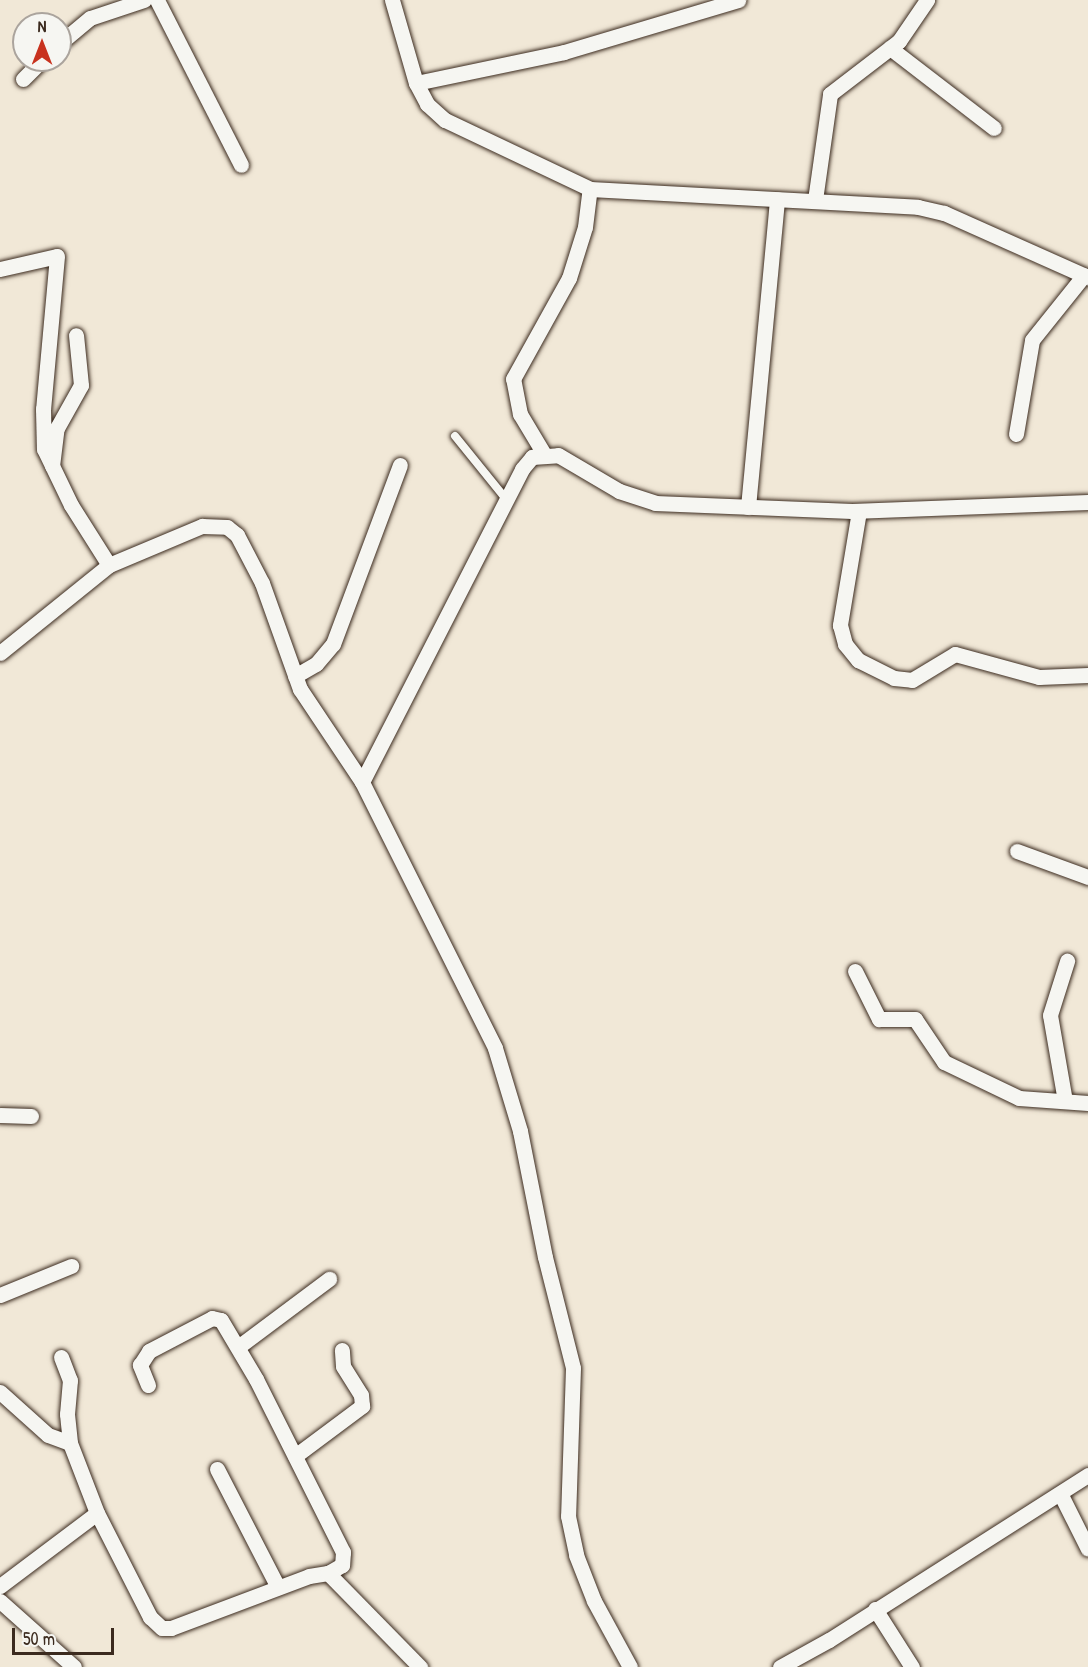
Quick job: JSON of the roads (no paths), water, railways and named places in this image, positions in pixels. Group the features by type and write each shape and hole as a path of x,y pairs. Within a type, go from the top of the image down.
{"street":[{"path":"72,33 90,18 141,0"},
{"path":"157,0 241,165"},
{"path":"392,0 416,83 427,104 445,120 590,189 891,203 944,213 1086,276 1032,340 1016,434"},
{"path":"416,83 564,52 738,0"},
{"path":"815,200 830,94 891,48 904,35 927,0"},
{"path":"891,48 994,128"},
{"path":"22,79 29,72"},
{"path":"544,454 520,414 513,379 569,278 582,237 590,189"},
{"path":"748,507 777,199"},
{"path":"0,269 57,256 42,430 52,470 109,565"},
{"path":"52,470 57,428 81,386 76,334"},
{"path":"362,782 506,499 522,469 532,458 544,454 575,462 635,499 655,503 859,511 1088,502"},
{"path":"295,676 321,660 333,644 400,465"},
{"path":"859,511 840,625 845,644 858,660 872,670 903,679 929,672 955,654 1039,677 1088,675"},
{"path":"0,652 109,565 202,526 227,527 237,535 262,583 295,676 362,782 479,1011 508,1087 573,1368 568,1516 576,1555 594,1601 630,1667"},
{"path":"1017,851 1088,877"},
{"path":"1065,1101 1050,1015 1067,961"},
{"path":"855,971 879,1019 915,1019 944,1062 1018,1098 1088,1103"},
{"path":"0,1115 31,1116"},
{"path":"0,1295 71,1266"},
{"path":"238,1347 329,1279"},
{"path":"61,1357 70,1380 67,1414 70,1443 97,1513 150,1617 162,1628 171,1628 278,1587 328,1573 342,1565 344,1557 295,1456 222,1320 212,1318 142,1357 140,1365 148,1385"},
{"path":"295,1456 362,1406 361,1395 343,1366 342,1350"},
{"path":"0,1392 48,1435 70,1443"},
{"path":"217,1469 278,1587"},
{"path":"785,1666 1061,1495 1088,1475"},
{"path":"1061,1495 1088,1549"},
{"path":"0,1586 97,1513"},
{"path":"328,1573 420,1667"},
{"path":"0,1601 74,1667"},
{"path":"875,1609 912,1667"}],"lane":[{"path":"455,435 506,499"}]}
